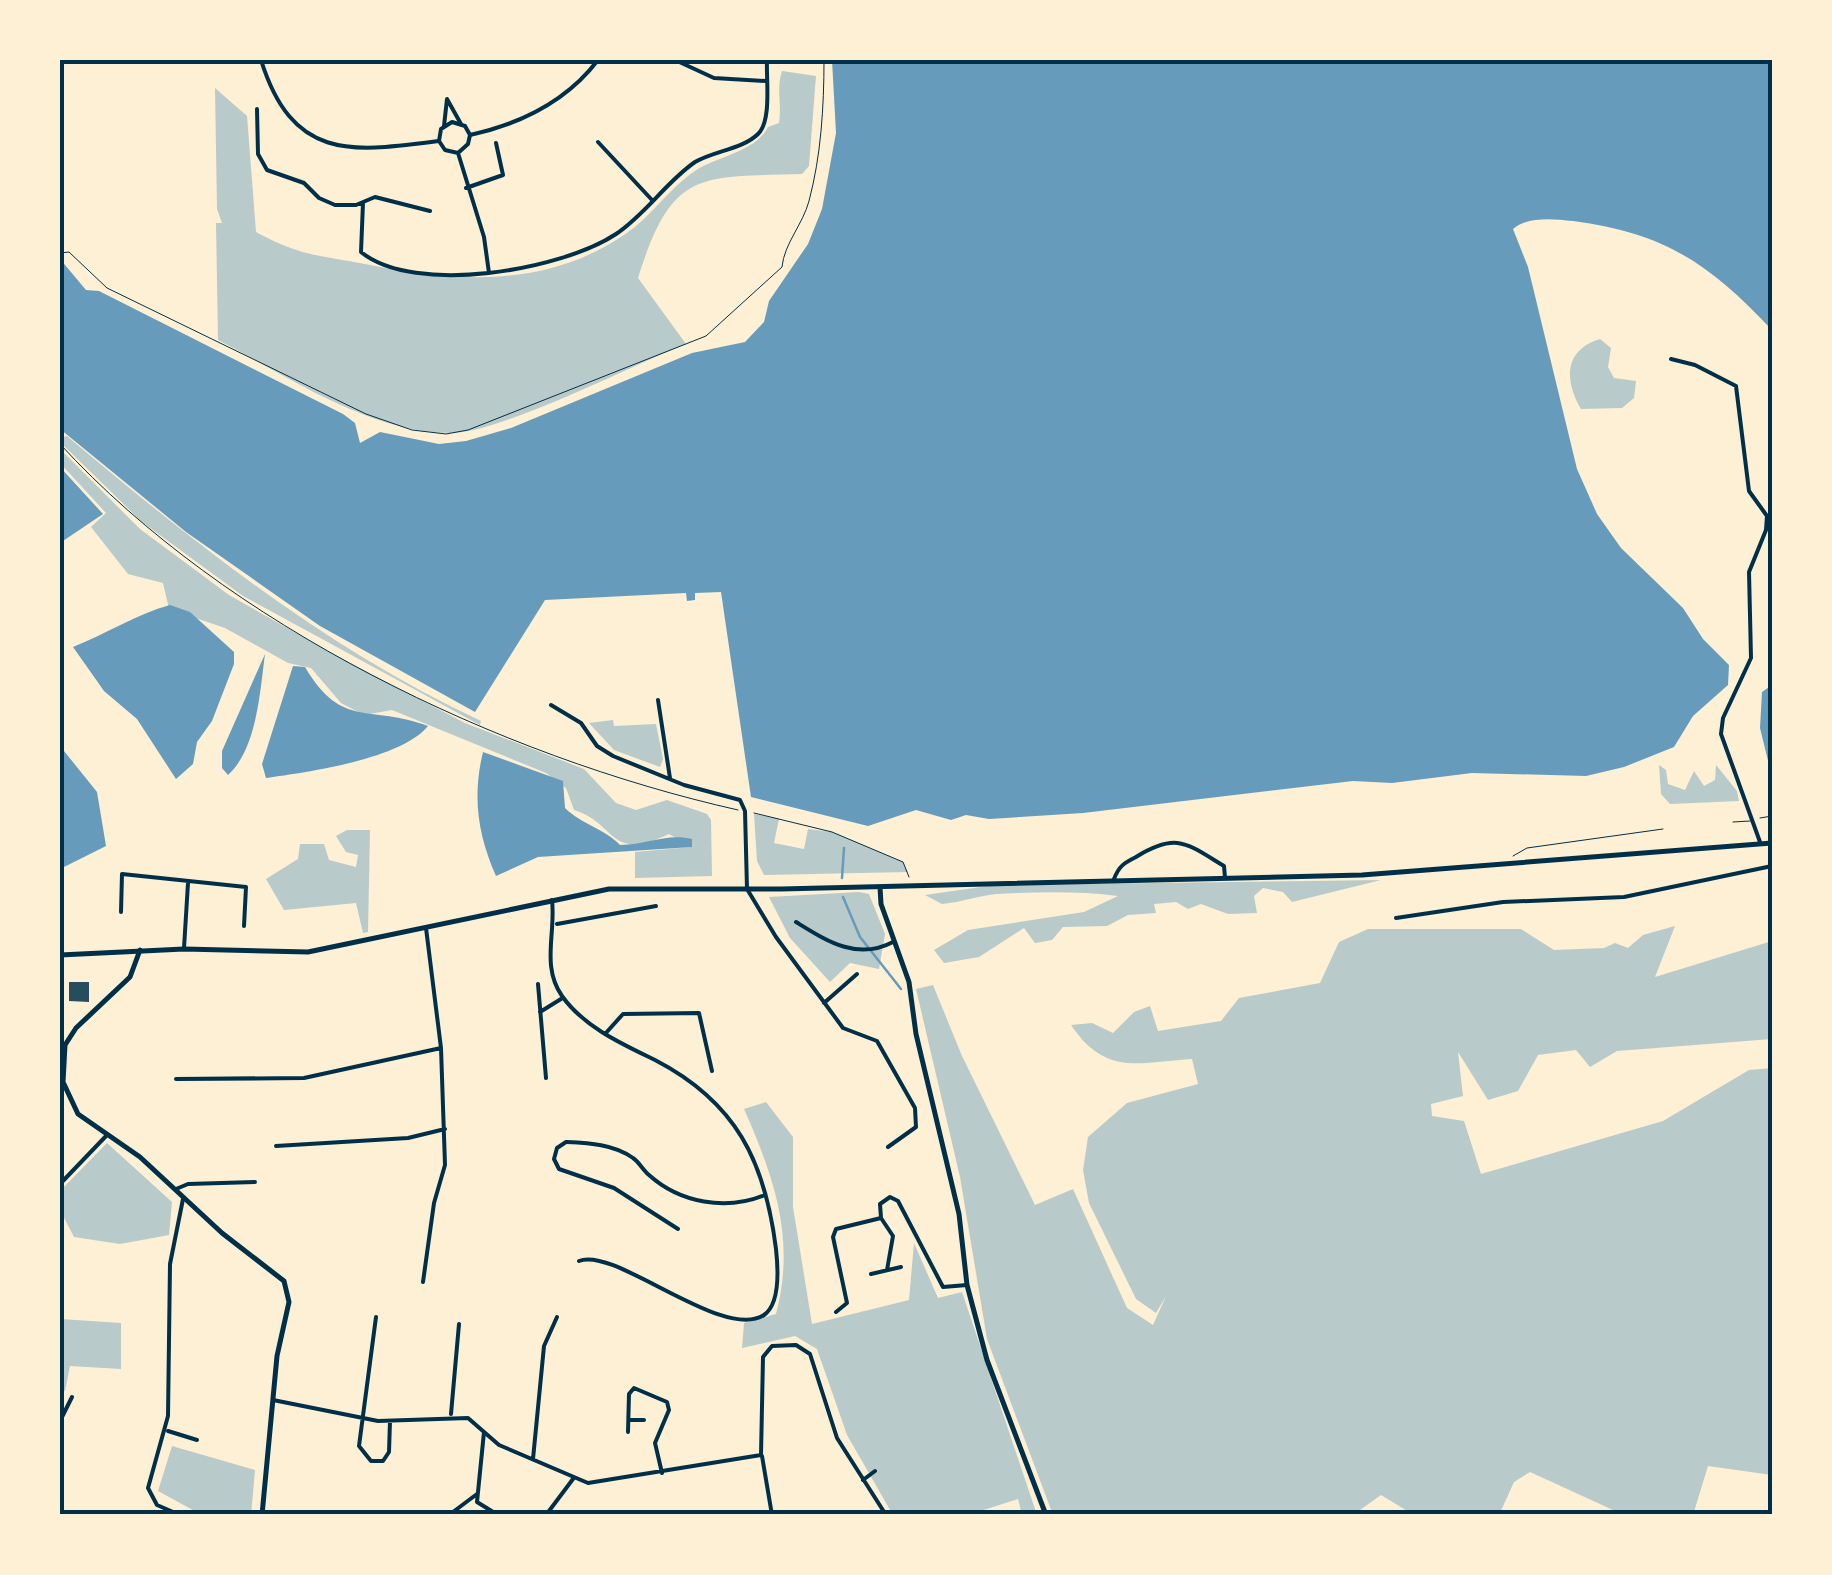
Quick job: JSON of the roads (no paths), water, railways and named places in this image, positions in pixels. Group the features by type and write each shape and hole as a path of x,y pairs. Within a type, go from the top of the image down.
{"main road":[{"path":"60,955 184,948 308,952 552,900 644,886 747,889 1225,878 1513,865 1772,843"},
{"path":"880,886 909,982 916,1034 959,1214 967,1285 988,1360 1046,1515"},
{"path":"140,950 137,968 62,1046 63,1082 70,1104 284,1281 289,1302 273,1400 262,1515"}],"street":[{"path":"262,60 289,114 326,142 369,151 439,141"},
{"path":"470,134 508,124 548,106 598,60"},
{"path":"675,60 714,78 766,81"},
{"path":"364,203 361,252 372,260 425,272 534,268 586,251 633,222 695,163 758,134 764,122 768,60"},
{"path":"446,100 470,134 468,144 458,152 445,150 439,141 444,126 446,100"},
{"path":"257,109 258,154 266,170 304,183 335,205 379,198 430,210"},
{"path":"444,126 462,124"},
{"path":"598,142 653,201"},
{"path":"466,188 503,176 496,143"},
{"path":"458,152 484,237 489,272"},
{"path":"1671,360 1695,365 1736,386 1749,491 1767,516 1766,530 1748,572 1751,658 1721,726 1760,842"},
{"path":"658,700 670,778"},
{"path":"552,705 581,723 604,752 670,778 735,796 745,811 747,889 776,937 844,1028 876,1041 915,1108 916,1127 888,1147"},
{"path":"1114,879 1118,867 1160,842 1184,842 1224,866 1225,878"},
{"path":"1396,918 1503,902 1624,897 1772,866"},
{"path":"120,912 122,874 246,887 244,926"},
{"path":"184,948 188,883"},
{"path":"552,900 555,924 549,960 563,998 616,1042 705,1091 727,1114 756,1160 766,1194 778,1271 771,1305 763,1315 748,1319 668,1295 602,1260 579,1261"},
{"path":"555,924 656,906"},
{"path":"796,922 838,947 878,949 895,941"},
{"path":"424,1282 434,1203 445,1165 441,1048 426,928"},
{"path":"824,1003 857,974"},
{"path":"538,984 546,1078"},
{"path":"540,1012 563,998"},
{"path":"604,1034 623,1014 699,1013 712,1071"},
{"path":"176,1079 304,1078 441,1048"},
{"path":"276,1146 408,1138 445,1129"},
{"path":"60,1184 108,1134"},
{"path":"678,1230 614,1188 560,1169 554,1159 557,1148 566,1142 609,1147 632,1156 666,1187 709,1203 727,1204 766,1194"},
{"path":"174,1190 188,1184 256,1182"},
{"path":"886,1270 893,1236 881,1218 884,1198 898,1202 943,1287 967,1285"},
{"path":"180,1515 157,1504 148,1488 166,1430 170,1264 183,1199"},
{"path":"836,1312 846,1302 833,1237 836,1229 881,1218"},
{"path":"871,1274 901,1267"},
{"path":"376,1317 359,1446 370,1462 383,1461 389,1452 390,1419"},
{"path":"533,1460 544,1346 556,1317"},
{"path":"451,1416 458,1324"},
{"path":"772,1515 761,1454 762,1356 772,1346 784,1344 796,1344 810,1354 837,1438 886,1515"},
{"path":"628,1432 629,1394 634,1388 667,1402 669,1410 655,1443 662,1474"},
{"path":"60,1422 72,1397"},
{"path":"273,1400 364,1418 468,1418 499,1445 573,1480 608,1483 761,1454"},
{"path":"60,1403 67,1407"},
{"path":"628,1420 644,1420"},
{"path":"166,1430 197,1440"},
{"path":"484,1432 477,1502 498,1515"},
{"path":"863,1480 875,1471"},
{"path":"546,1515 573,1480"},
{"path":"449,1515 477,1494"}],"lane":[{"path":"1733,822 1751,821"}],"water":[{"path":"832,60 1772,60 1772,330 1705,269 1659,243 1605,226 1565,220 1534,220 1513,229 1528,267 1577,469 1597,514 1621,548 1683,608 1703,639 1729,665 1728,685 1693,716 1674,747 1624,767 1586,776 1472,773 1392,783 1353,781 1083,813 989,819 966,815 951,820 916,810 868,826 751,797 721,592 695,593 695,600 687,601 686,593 545,600 475,712 320,626 186,532 60,429 60,259 86,290 99,291 343,414 355,423 360,443 380,432 439,444 466,441 511,428 692,353 745,342 764,322 769,301 808,244 822,209 836,133"},
{"path":"60,467 103,514 60,543"},
{"path":"170,605 190,612 234,652 234,664 212,721 197,742 193,764 176,779 137,719 104,691 73,647"},
{"path":"265,654 251,735 238,764 228,775 222,768 222,751"},
{"path":"293,666 305,667 319,687 345,708 428,726 415,737 376,755 329,768 266,778 262,764"},
{"path":"1772,685 1772,777 1760,728 1762,692"},
{"path":"60,746 97,792 106,846 60,869"},
{"path":"483,752 563,781 565,808 620,845 683,838 692,839 692,847 538,857 496,876 479,816"}],"waterway":[{"path":"842,878 844,848"},
{"path":"843,897 860,937 901,989"}]}
